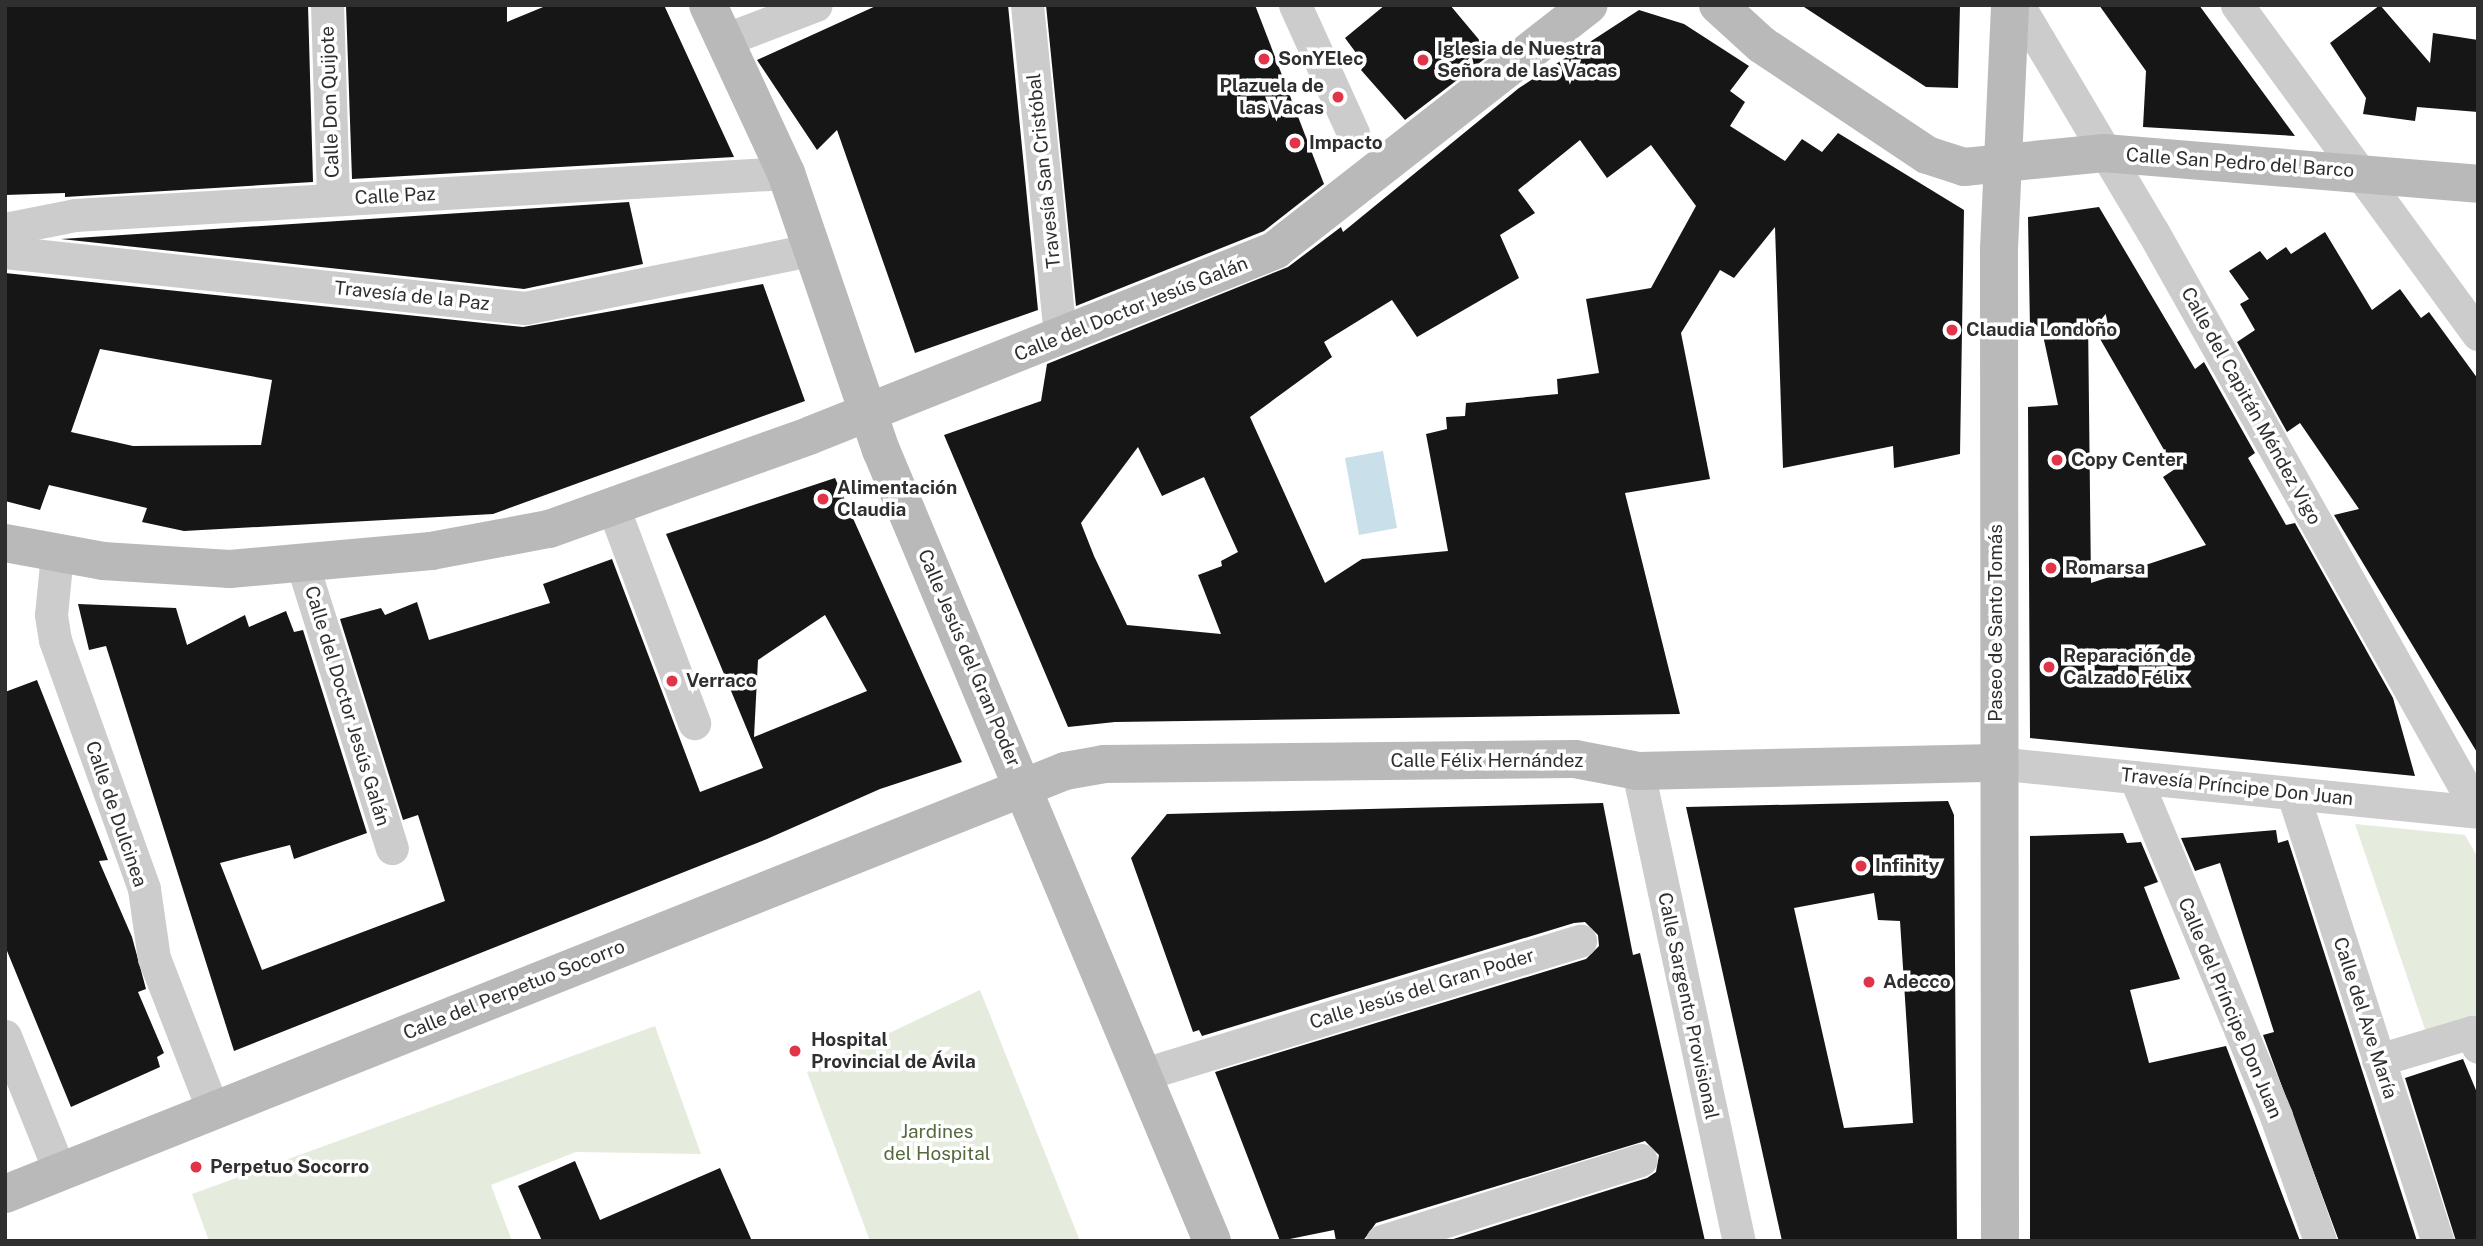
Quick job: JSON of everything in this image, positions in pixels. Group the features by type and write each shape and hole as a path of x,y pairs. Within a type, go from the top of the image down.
{"street":[{"name":"Calle Don Quijote","path":"327,5 333,199"},
{"name":"Calle Jesús del Gran Poder","path":"708,5 786,173 868,413 1212,1241"},
{"path":"724,40 816,5"},
{"name":"Travesía San Cristóbal","path":"1027,5 1060,337"},
{"path":"1295,5 1353,133"},
{"name":"Calle del Doctor Jesús Galán","path":"5,543 57,554 171,568 302,563 470,547 550,529 868,413 1275,250 1589,5"},
{"path":"1718,5 1762,45 1927,155 1964,167 2002,167"},
{"name":"Paseo de Santo Tomás","path":"2000,1241 1996,763 2002,167 2010,5"},
{"name":"Calle del Capitán Méndez Vigo","path":"2018,5 2478,811"},
{"path":"2237,5 2478,334"},
{"name":"Calle San Pedro del Barco","path":"2002,167 2104,153 2478,184"},
{"name":"Calle Paz","path":"5,229 75,215 570,188 786,173"},
{"name":"Travesía de la Paz","path":"5,252 525,308 814,249"},
{"path":"613,507 694,723"},
{"name":"Calle de Dulcinea","path":"57,554 51,615 55,640 144,889 154,958 213,1110"},
{"name":"Calle del Doctor Jesús Galán","path":"302,563 392,848"},
{"name":"Calle Félix Hernández","path":"1023,787 1102,764 1575,759 1638,771 1996,763"},
{"name":"Travesía Príncipe Don Juan","path":"1996,763 2478,811"},
{"name":"Calle Sargento Provisional","path":"1638,771 1739,1241"},
{"name":"Calle del Príncipe Don Juan","path":"2135,777 2276,1116 2320,1241"},
{"name":"Calle del Perpetuo Socorro","path":"5,1194 1023,787"},
{"name":"Calle del Ave María","path":"2293,794 2437,1241"},
{"name":"Calle Jesús del Gran Poder","path":"1144,1074 1580,941"},
{"path":"2378,1060 2472,1031 2478,1047"},
{"path":"5,1036 60,1172"},
{"path":"1382,1241 1641,1160"}],"green space":[{"path":"2355,824 2465,835 2478,858 2478,1029 2430,1044"},
{"name":"Jardines del Hospital","path":"980,990 1080,1241 870,1241 807,1072"},
{"path":"655,1026 701,1154 576,1152 491,1185 512,1241 209,1241 192,1194"}],"water":[{"path":"1383,451 1397,528 1359,535 1345,458"}],"building":[{"path":"5,5 308,5 313,182 65,197 65,193 5,195"},
{"path":"346,5 507,5 507,22 548,5 664,5 734,157 352,179"},
{"path":"878,5 1008,5 1038,310 915,353 837,130 817,150 757,60"},
{"path":"1046,5 1255,5 1324,184 1264,231 1076,306"},
{"name":"Iglesia de Nuestra Señora de las Vacas","path":"1385,5 1450,5 1491,54 1405,120 1361,70 1365,65 1345,38"},
{"path":"1801,5 1960,5 1958,88 1926,87"},
{"path":"2099,5 2199,5 2295,136 2143,127 2146,71"},
{"path":"2380,5 2430,63 2433,33 2478,40 2478,112 2417,107 2415,121 2363,114 2366,98 2330,43"},
{"path":"1639,10 1684,24 1749,66 1730,91 1745,102 1730,126 1785,161 1802,139 1822,152 1838,133 1964,210 1960,454 1894,468 1893,446 1783,468 1775,227 1734,278 1720,270 1681,333 1710,479 1625,493 1680,714 1115,722 1068,727 944,435 1041,401 1047,364 1288,267 1341,227 1343,232 1519,88","holes":["1580,140 1607,178 1651,145 1696,206 1651,288 1586,299 1599,373 1557,379 1558,394 1466,403 1465,416 1446,417 1447,429 1426,434 1448,551 1362,559 1325,583 1250,417 1332,357 1324,342 1392,300 1417,337 1519,278 1500,235 1535,213 1518,190","1138,447 1162,496 1204,477 1238,552 1221,561 1222,566 1198,575 1221,634 1127,625 1094,556 1081,523"]},
{"path":"629,202 643,264 524,289 61,239"},
{"path":"2099,207 2195,369 2204,362 2255,453 2248,458 2286,525 2295,523 2393,698 2415,776 2030,738 2028,407 2058,405 2041,326 2030,328 2028,217","holes":["2088,318 2175,469 2163,477 2206,545 2091,583"]},
{"path":"2325,232 2372,310 2400,289 2421,318 2429,312 2478,379 2478,754 2334,515 2359,509 2300,423 2287,432 2237,342 2255,330 2240,304 2249,299 2229,271 2260,251 2267,260 2286,247 2291,254"},
{"path":"5,273 523,327 763,284 805,401 493,514 184,531 142,522 147,508 49,485 40,510 5,501","holes":["100,349 272,380 261,445 133,446 71,432"]},
{"path":"835,478 962,762 880,789 767,839 234,1051 106,646 89,650 78,604 176,608 187,645 245,615 249,627 286,611 294,632 303,630 367,833 294,859 290,845 220,863 262,970 445,901 418,815 403,820 340,619 381,608 385,615 417,602 429,640 550,603 543,584 612,559 700,792 763,768 666,534","holes":["825,615 867,691 754,737 758,660"]},
{"path":"37,680 108,860 99,861 132,937 146,989 138,992 164,1053 157,1057 160,1067 71,1107 5,946 5,692"},
{"path":"1948,801 1954,815 1957,1241 1782,1241 1686,807","holes":["1874,893 1878,920 1900,921 1913,1123 1844,1128 1794,908"]},
{"path":"1603,803 1633,955 1640,953 1705,1241 1447,1241 1647,1178 1656,1172 1659,1155 1645,1141 1376,1223 1363,1241 1336,1241 1334,1230 1280,1241 1215,1072 1586,959 1599,946 1598,935 1585,922 1574,923 1202,1036 1199,1030 1193,1032 1131,858 1167,814"},
{"path":"2276,830 2278,843 2288,840 2417,1241 2339,1241 2263,1035 2274,1032 2220,863 2195,871 2181,838"},
{"path":"2123,833 2127,843 2141,842 2158,882 2144,887 2180,979 2130,990 2149,1063 2226,1046 2300,1241 2030,1241 2030,836"},
{"path":"2463,1059 2478,1095 2478,1241 2456,1241 2405,1078"},
{"path":"575,1161 600,1220 720,1168 752,1241 542,1241 518,1186"}],"place":[{"name":"SonYElec","path":"1264,59"},
{"name":"Iglesia de Nuestra Señora de las Vacas","path":"1423,60"},
{"name":"Plazuela de las Vacas","path":"1338,97"},
{"name":"Impacto","path":"1295,143"},
{"name":"Claudia Londoño","path":"1952,330"},
{"name":"Copy Center","path":"2057,460"},
{"name":"Alimentación Claudia","path":"823,499"},
{"name":"Romarsa","path":"2051,568"},
{"name":"Reparación de Calzado Félix","path":"2049,667"},
{"name":"Verraco","path":"672,681"},
{"name":"Infinity","path":"1861,866"},
{"name":"Adecco","path":"1869,982"},
{"name":"Hospital Provincial de Ávila","path":"795,1051"},
{"name":"Perpetuo Socorro","path":"196,1167"}]}
